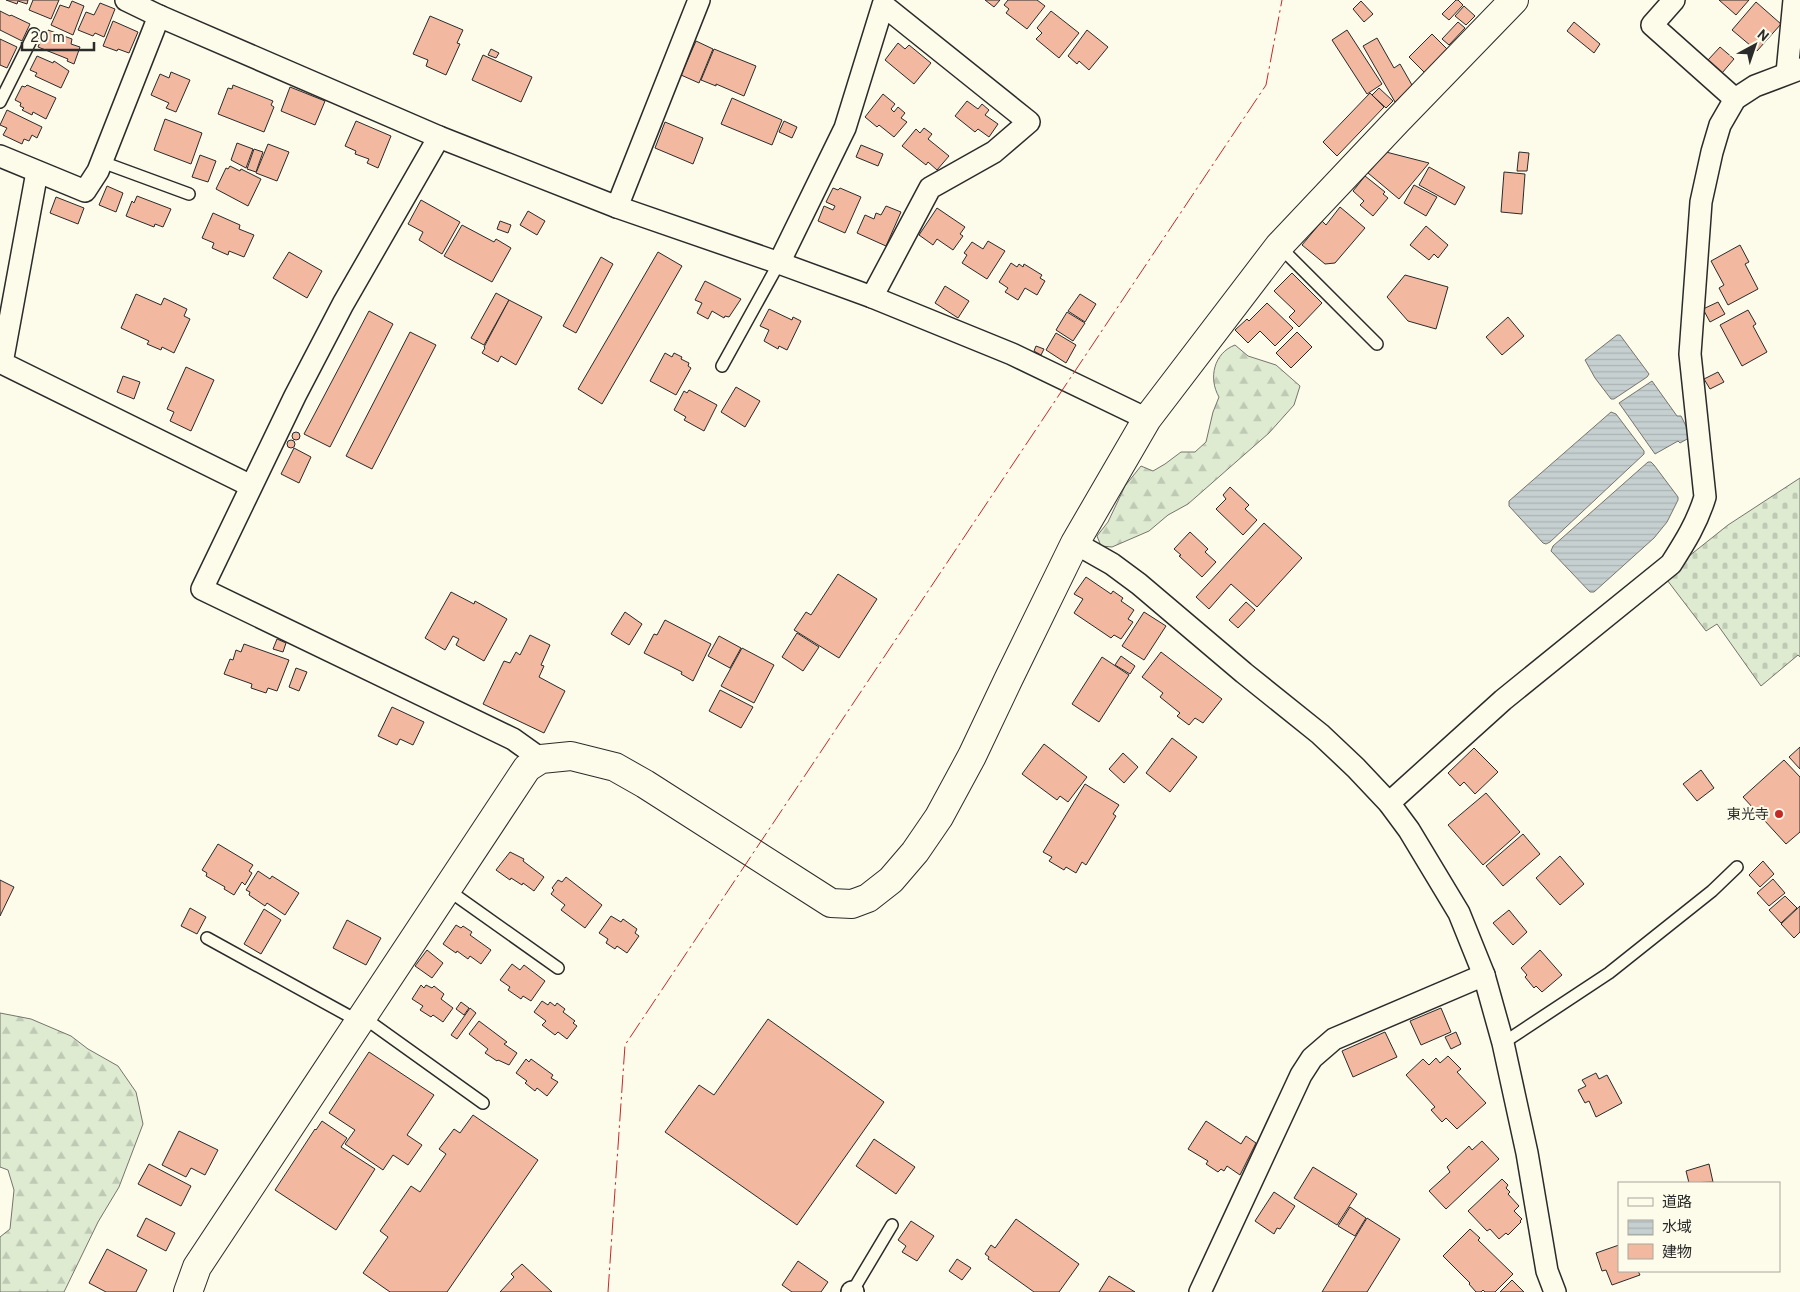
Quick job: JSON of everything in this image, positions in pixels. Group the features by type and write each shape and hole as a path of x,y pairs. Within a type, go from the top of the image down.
{"street":[{"path":"126,0 154,9 439,137 617,206 779,262 872,297 1012,354 1147,420"},
{"path":"617,206 699,0"},
{"path":"188,1292 197,1267 527,768 541,759 571,756 615,767 645,784 831,903 852,904 868,898 891,880 915,852 951,796 1075,543 1147,420 1280,246 1514,0"},
{"path":"1674,0 1652,25 1735,99"},
{"path":"1389,803 1504,700 1671,564 1699,518 1705,497 1690,354 1701,202 1720,125 1735,99 1755,86 1794,71 1794,0"},
{"path":"779,262 845,128 883,5 1029,122 994,152 930,188 872,297"},
{"path":"0,156 85,191 102,162 154,9"},
{"path":"439,137 343,304 251,486 202,589 513,739 541,759"},
{"path":"38,172 2,363 251,486"},
{"path":"1075,543 1112,564 1139,584 1244,673 1320,734 1389,803 1409,830 1459,913 1484,975 1503,1043 1527,1153 1548,1271 1555,1292"},
{"path":"1200,1292 1301,1075 1312,1058 1334,1039 1484,975"}],"lane":[{"path":"0,102 34,34"},
{"path":"102,162 189,194"},
{"path":"1280,246 1377,344"},
{"path":"722,366 779,262"},
{"path":"1503,1043 1608,973 1738,867"},
{"path":"448,890 558,968"},
{"path":"207,938 362,1019 483,1103"},
{"path":"852,1292 892,1224"}],"green space":[{"path":"1235,345 1248,356 1276,365 1300,386 1294,405 1269,433 1188,504 1168,515 1149,531 1112,547 1101,546 1097,536 1108,522 1125,486 1141,466 1153,471 1181,452 1195,452 1206,442 1213,412 1219,397 1214,382 1215,367 1222,354"},
{"path":"1800,478 1800,657 1798,655 1761,686 1717,624 1706,631 1664,576 1728,525"},
{"path":"0,1013 31,1019 71,1036 88,1049 118,1066 136,1092 143,1124 119,1187 98,1222 64,1292 0,1292 0,1237 10,1229 14,1190 8,1170 0,1167"}],"water":[{"path":"1617,335 1620,335 1649,374 1614,399 1611,399 1595,378 1585,360"},
{"path":"1652,381 1677,416 1681,416 1688,430 1689,438 1680,443 1678,441 1655,454 1619,403"},
{"path":"1611,412 1616,414 1644,451 1644,454 1550,542 1543,543 1509,506 1509,501"},
{"path":"1648,462 1654,465 1678,497 1678,500 1667,522 1654,538 1594,592 1590,592 1551,551 1553,546"}],"building":[{"path":"6,0 28,0 27,4 18,1 17,4"},
{"path":"33,0 59,0 51,19 29,10"},
{"path":"985,0 1000,0 994,7"},
{"path":"1008,0 1037,0 1045,6 1027,29 1006,13 1009,9 1004,5"},
{"path":"1456,0 1463,5 1449,20 1442,14"},
{"path":"1719,0 1749,0 1736,15"},
{"path":"72,1 84,6 73,35 51,25 60,5 69,8"},
{"path":"1361,1 1373,14 1364,22 1353,9"},
{"path":"1756,2 1781,24 1757,51 1732,30"},
{"path":"100,3 115,9 104,37 95,33 93,36 78,30 86,12 94,15"},
{"path":"1464,6 1475,16 1466,25 1455,16"},
{"path":"0,11 30,24 22,41 0,30"},
{"path":"1051,11 1079,33 1059,58 1036,39 1042,33 1037,28"},
{"path":"430,16 463,30 457,43 460,44 446,75 426,66 428,60 413,54"},
{"path":"113,21 138,32 129,53 103,46"},
{"path":"1458,22 1465,28 1449,45 1442,39"},
{"path":"1574,22 1600,44 1594,53 1567,31"},
{"path":"48,30 72,39 71,44 80,47 74,64 67,61 68,59 38,47 44,32 47,33"},
{"path":"1087,30 1108,47 1089,70 1079,61 1077,64 1068,56"},
{"path":"1347,30 1382,84 1367,94 1332,40"},
{"path":"1432,34 1448,50 1425,73 1409,57"},
{"path":"1377,38 1394,68 1400,64 1412,85 1395,102 1363,46"},
{"path":"0,39 17,47 7,68 0,65"},
{"path":"696,41 713,49 699,83 681,75"},
{"path":"898,43 905,49 909,45 931,63 914,84 885,60"},
{"path":"1720,47 1734,59 1722,73 1708,60"},
{"path":"491,49 499,53 496,58 488,55"},
{"path":"714,49 756,66 744,96 701,80"},
{"path":"483,55 532,77 521,102 472,80"},
{"path":"37,56 53,63 54,61 69,71 61,88 35,76 37,73 30,70"},
{"path":"171,72 190,80 176,112 166,108 169,103 151,95 160,74 169,78"},
{"path":"27,85 56,98 46,119 33,112 32,115 22,110 24,108 20,106 21,103 15,100 22,86 25,87"},
{"path":"233,85 273,101 271,105 274,107 264,132 218,114 228,88 232,89"},
{"path":"290,87 325,101 315,125 281,111"},
{"path":"1379,88 1393,101 1386,108 1372,95"},
{"path":"1370,93 1384,107 1337,156 1323,142"},
{"path":"883,94 895,104 891,109 894,112 898,107 905,113 901,118 907,122 894,137 865,117"},
{"path":"732,98 782,120 772,145 721,124"},
{"path":"967,101 978,109 982,104 989,110 985,115 998,124 989,137 978,129 975,132 955,116"},
{"path":"7,110 42,127 37,138 32,135 29,141 24,139 22,144 3,135 7,128 0,125"},
{"path":"165,119 202,133 191,164 154,150"},
{"path":"356,121 391,136 378,168 367,163 369,159 355,154 356,151 345,146"},
{"path":"784,121 797,127 792,138 779,132"},
{"path":"665,122 703,138 693,164 655,148"},
{"path":"924,128 932,134 928,139 949,156 937,170 928,162 926,165 902,146 916,129 920,133"},
{"path":"237,143 253,149 246,168 231,160"},
{"path":"268,144 289,152 277,181 256,173"},
{"path":"861,145 883,154 878,166 856,157"},
{"path":"254,149 263,152 256,172 247,169"},
{"path":"1386,152 1429,163 1399,199 1368,173"},
{"path":"1519,152 1529,153 1527,171 1517,171"},
{"path":"200,155 216,161 208,182 192,177"},
{"path":"230,166 261,179 248,206 216,189 226,168 228,169"},
{"path":"1429,167 1465,187 1455,205 1419,185"},
{"path":"1504,172 1525,174 1522,214 1501,212"},
{"path":"1365,176 1385,192 1383,194 1388,198 1373,216 1360,205 1364,201 1353,191"},
{"path":"1414,185 1437,197 1426,216 1404,203"},
{"path":"107,186 123,193 116,212 99,205"},
{"path":"833,188 838,190 840,188 861,197 845,233 818,221 824,206 833,210 835,206 826,202"},
{"path":"137,196 171,209 163,227 155,224 154,227 126,216 132,201 134,203"},
{"path":"56,197 84,208 78,224 50,213"},
{"path":"421,200 460,222 442,254 419,240 423,232 408,224"},
{"path":"886,206 901,212 886,246 857,233 865,215 874,219 876,213 881,215"},
{"path":"1340,207 1365,228 1335,263 1325,264 1302,245 1322,221 1326,225"},
{"path":"937,208 965,227 960,234 963,236 953,250 937,239 933,245 919,235"},
{"path":"528,211 545,221 537,235 520,225"},
{"path":"213,213 240,225 239,229 254,235 244,257 229,251 228,255 212,248 214,243 202,238"},
{"path":"500,221 511,225 508,233 497,229"},
{"path":"462,225 494,242 496,239 511,248 492,282 444,256"},
{"path":"1426,226 1448,245 1438,258 1434,254 1429,260 1410,245"},
{"path":"988,241 1005,251 987,279 962,263 967,255 964,253 972,242 983,249"},
{"path":"1740,245 1749,262 1745,264 1758,289 1728,305 1719,288 1724,285 1711,261"},
{"path":"289,252 322,271 307,298 273,278"},
{"path":"658,252 682,266 602,404 578,389"},
{"path":"601,257 613,264 576,333 563,326"},
{"path":"1011,263 1017,267 1019,264 1023,267 1024,264 1042,275 1040,278 1045,281 1037,295 1025,288 1018,300 1005,292 1008,288 999,282"},
{"path":"1292,273 1322,303 1299,327 1289,317 1295,311 1274,291"},
{"path":"1405,275 1448,287 1436,329 1408,321 1387,297"},
{"path":"705,281 741,299 729,317 725,316 724,318 712,311 708,319 697,313 702,303 695,300"},
{"path":"945,286 969,301 958,318 935,303"},
{"path":"496,293 509,300 484,345 471,338"},
{"path":"136,294 161,305 164,298 187,309 184,316 190,319 174,353 162,347 161,350 147,344 149,341 121,328"},
{"path":"1080,294 1096,304 1085,322 1068,311"},
{"path":"509,300 542,317 516,365 501,356 498,362 482,353"},
{"path":"1718,302 1725,314 1710,322 1703,309"},
{"path":"1267,303 1293,328 1275,346 1260,331 1248,343 1235,330 1247,319 1249,321"},
{"path":"769,309 792,320 793,317 801,321 787,350 779,346 778,349 764,341 769,330 760,326"},
{"path":"1748,310 1756,324 1753,326 1767,352 1742,366 1720,325"},
{"path":"369,311 393,324 330,447 304,434"},
{"path":"1067,312 1085,323 1073,341 1056,330"},
{"path":"1508,317 1524,336 1502,355 1486,337"},
{"path":"410,332 436,345 372,469 346,456"},
{"path":"1297,332 1312,347 1291,368 1276,353"},
{"path":"1056,333 1076,345 1066,363 1046,350"},
{"path":"1036,346 1044,349 1041,355 1034,351"},
{"path":"665,353 672,357 674,353 682,357 681,359 689,363 688,366 691,368 676,395 650,381"},
{"path":"186,367 214,380 191,431 170,421 174,412 167,409"},
{"path":"1718,372 1724,382 1710,389 1704,379"},
{"path":"123,376 140,382 134,399 117,392"},
{"path":"736,387 760,401 745,427 721,412"},
{"path":"689,390 717,405 704,431 684,420 686,417 674,410 684,391 687,393"},
{"path":"296,432 300,436 296,440 292,436"},
{"path":"291,440 295,444 291,448 287,444"},
{"path":"294,448 311,457 299,483 281,474"},
{"path":"1230,487 1249,505 1245,509 1257,520 1243,535 1216,509 1226,499 1223,495"},
{"path":"1264,523 1302,558 1257,607 1231,584 1209,609 1196,597"},
{"path":"1190,532 1208,549 1205,552 1216,562 1202,577 1174,549"},
{"path":"838,574 877,599 839,658 794,630 806,612 811,615"},
{"path":"1086,577 1111,594 1113,591 1123,598 1121,601 1134,610 1128,619 1133,622 1121,639 1114,635 1111,638 1074,613 1083,599 1074,594"},
{"path":"451,592 474,604 475,601 507,619 484,661 456,645 459,639 453,636 445,650 425,638"},
{"path":"1246,602 1255,610 1238,628 1229,620"},
{"path":"625,612 642,624 629,645 611,634"},
{"path":"1144,612 1166,626 1144,660 1122,646"},
{"path":"665,620 711,644 693,681 681,674 682,672 644,653 654,634 657,635"},
{"path":"797,633 819,647 803,671 782,657"},
{"path":"530,635 550,645 541,665 544,666 539,677 565,691 544,733 483,704 504,661 510,663 516,652 520,655"},
{"path":"719,636 741,648 730,668 708,656"},
{"path":"277,639 286,643 283,652 273,649"},
{"path":"244,644 289,660 277,691 268,688 266,693 251,688 252,684 224,674 230,659 233,660 236,650 241,652"},
{"path":"742,648 774,665 754,703 721,686"},
{"path":"1161,652 1222,699 1203,723 1195,718 1189,725 1177,716 1180,713 1160,697 1163,693 1142,677"},
{"path":"1121,656 1135,666 1130,674 1115,665"},
{"path":"1102,657 1129,675 1099,722 1072,704"},
{"path":"296,668 307,672 299,691 289,687"},
{"path":"720,690 753,707 741,728 709,711"},
{"path":"392,707 424,722 413,745 400,739 397,745 378,736"},
{"path":"1172,738 1197,757 1170,792 1146,773"},
{"path":"1044,744 1087,777 1068,802 1060,796 1057,800 1022,774"},
{"path":"1800,747 1800,769 1789,757"},
{"path":"1474,748 1498,772 1475,794 1464,782 1460,786 1448,773"},
{"path":"1123,753 1138,767 1124,783 1109,769"},
{"name":"東光寺","path":"1784,760 1800,777 1800,832 1786,844 1743,797"},
{"path":"1701,770 1714,788 1697,801 1683,784"},
{"path":"1085,784 1119,805 1113,814 1116,816 1086,865 1082,862 1076,873 1066,867 1064,870 1049,861 1052,857 1043,852"},
{"path":"1486,793 1520,832 1483,865 1448,825"},
{"path":"1523,834 1540,854 1503,886 1486,866"},
{"path":"218,844 253,865 249,871 252,873 245,885 242,882 234,895 224,889 225,887 206,876 207,873 202,870"},
{"path":"510,852 524,859 523,861 544,877 534,891 523,883 522,885 511,878 510,880 496,870"},
{"path":"1560,856 1584,884 1560,905 1536,878"},
{"path":"1763,861 1774,874 1760,887 1749,875"},
{"path":"258,871 270,879 272,876 299,893 285,915 267,903 265,906 249,895 250,892 246,890"},
{"path":"566,877 602,905 585,928 561,910 565,905 551,894 554,890 552,888 558,880 562,882"},
{"path":"1773,879 1785,893 1769,906 1757,893"},
{"path":"0,880 14,887 0,916"},
{"path":"1785,896 1797,908 1781,923 1769,910"},
{"path":"1800,906 1800,932 1794,938 1781,924"},
{"path":"190,908 206,917 197,934 181,926"},
{"path":"264,909 281,920 261,954 244,944"},
{"path":"1509,910 1527,932 1513,945 1493,923"},
{"path":"611,916 621,922 623,919 637,929 635,933 639,936 627,953 617,946 615,949 606,943 608,939 599,933"},
{"path":"347,920 381,938 366,965 333,948"},
{"path":"456,925 461,928 463,926 472,932 470,935 491,950 481,964 470,956 468,959 443,944"},
{"path":"427,950 443,963 432,978 415,966"},
{"path":"1540,950 1562,975 1542,992 1536,986 1534,988 1525,977 1527,975 1521,968"},
{"path":"512,964 520,970 524,965 545,981 531,1001 523,996 521,999 508,990 510,987 500,980"},
{"path":"421,985 424,988 426,985 432,988 434,986 444,994 441,999 453,1008 443,1022 433,1015 431,1017 420,1010 423,1006 412,999"},
{"path":"542,1001 548,1005 550,1002 555,1006 557,1003 565,1009 563,1012 575,1021 573,1023 577,1026 567,1039 558,1032 555,1035 542,1025 546,1021 534,1012"},
{"path":"461,1002 469,1008 464,1015 456,1009"},
{"path":"470,1008 476,1013 457,1039 451,1035"},
{"path":"1441,1008 1451,1032 1421,1045 1410,1021"},
{"path":"768,1019 884,1102 797,1225 665,1132 699,1085 714,1095"},
{"path":"479,1021 507,1042 504,1044 517,1053 509,1065 497,1061 485,1053 488,1049 469,1034"},
{"path":"1385,1032 1397,1057 1353,1077 1342,1051"},
{"path":"1456,1032 1461,1044 1451,1049 1445,1037"},
{"path":"369,1052 434,1095 407,1135 422,1145 408,1165 393,1155 383,1170 345,1144 355,1130 329,1113"},
{"path":"1448,1056 1461,1069 1457,1072 1486,1103 1457,1129 1446,1118 1442,1122 1431,1110 1435,1107 1406,1075 1423,1059 1429,1065 1436,1058 1440,1063"},
{"path":"526,1059 529,1062 531,1059 553,1075 551,1078 558,1082 547,1096 537,1088 535,1091 525,1083 527,1081 516,1073"},
{"path":"1596,1073 1599,1079 1607,1075 1622,1103 1596,1117 1589,1101 1585,1103 1578,1090 1586,1086 1582,1080"},
{"path":"473,1115 538,1160 447,1292 390,1292 363,1273 388,1237 380,1231 411,1186 420,1192 446,1154 439,1149 454,1129 460,1133"},
{"path":"322,1121 347,1138 341,1147 375,1169 336,1230 275,1190"},
{"path":"1206,1121 1241,1144 1246,1136 1256,1143 1240,1175 1227,1166 1224,1171 1221,1169 1218,1172 1206,1164 1208,1161 1188,1149"},
{"path":"179,1131 218,1150 205,1175 191,1168 186,1177 162,1165"},
{"path":"874,1139 915,1167 896,1194 856,1166"},
{"path":"1482,1141 1499,1159 1446,1209 1429,1191 1450,1172 1447,1167 1469,1146 1472,1150"},
{"path":"149,1164 191,1186 181,1206 138,1184"},
{"path":"1709,1164 1713,1182 1689,1182 1686,1171"},
{"path":"1313,1167 1357,1194 1337,1225 1294,1198"},
{"path":"1502,1179 1508,1185 1506,1188 1510,1192 1508,1194 1519,1206 1514,1211 1522,1219 1508,1235 1506,1233 1499,1239 1490,1229 1487,1231 1468,1211"},
{"path":"1274,1192 1295,1206 1280,1229 1277,1228 1274,1234 1255,1221"},
{"path":"1350,1207 1366,1218 1355,1236 1338,1226"},
{"path":"146,1218 175,1233 166,1251 137,1236"},
{"path":"1367,1218 1400,1239 1367,1292 1322,1292"},
{"path":"1016,1219 1079,1264 1059,1292 1034,1292 988,1259 989,1257 985,1254 991,1245 995,1248"},
{"path":"911,1221 934,1236 917,1261 902,1252 906,1246 898,1240"},
{"path":"1470,1229 1480,1238 1478,1240 1513,1274 1495,1292 1485,1292 1483,1290 1476,1292 1470,1283 1443,1256"},
{"path":"1618,1245 1618,1272 1638,1272 1640,1275 1612,1285 1606,1270 1602,1271 1596,1253"},
{"path":"107,1249 147,1270 136,1292 106,1292 89,1283"},
{"path":"957,1259 971,1268 962,1280 949,1271"},
{"path":"798,1261 828,1282 821,1292 792,1292 782,1285"},
{"path":"522,1264 552,1292 500,1292 514,1277 511,1274"},
{"path":"1109,1276 1135,1292 1099,1292"},
{"path":"1512,1280 1524,1292 1500,1292"}],"power":[{"path":"608,1292 625,1045 1266,85 1282,0"}],"place":[{"name":"東光寺","path":"1779,814"}]}
